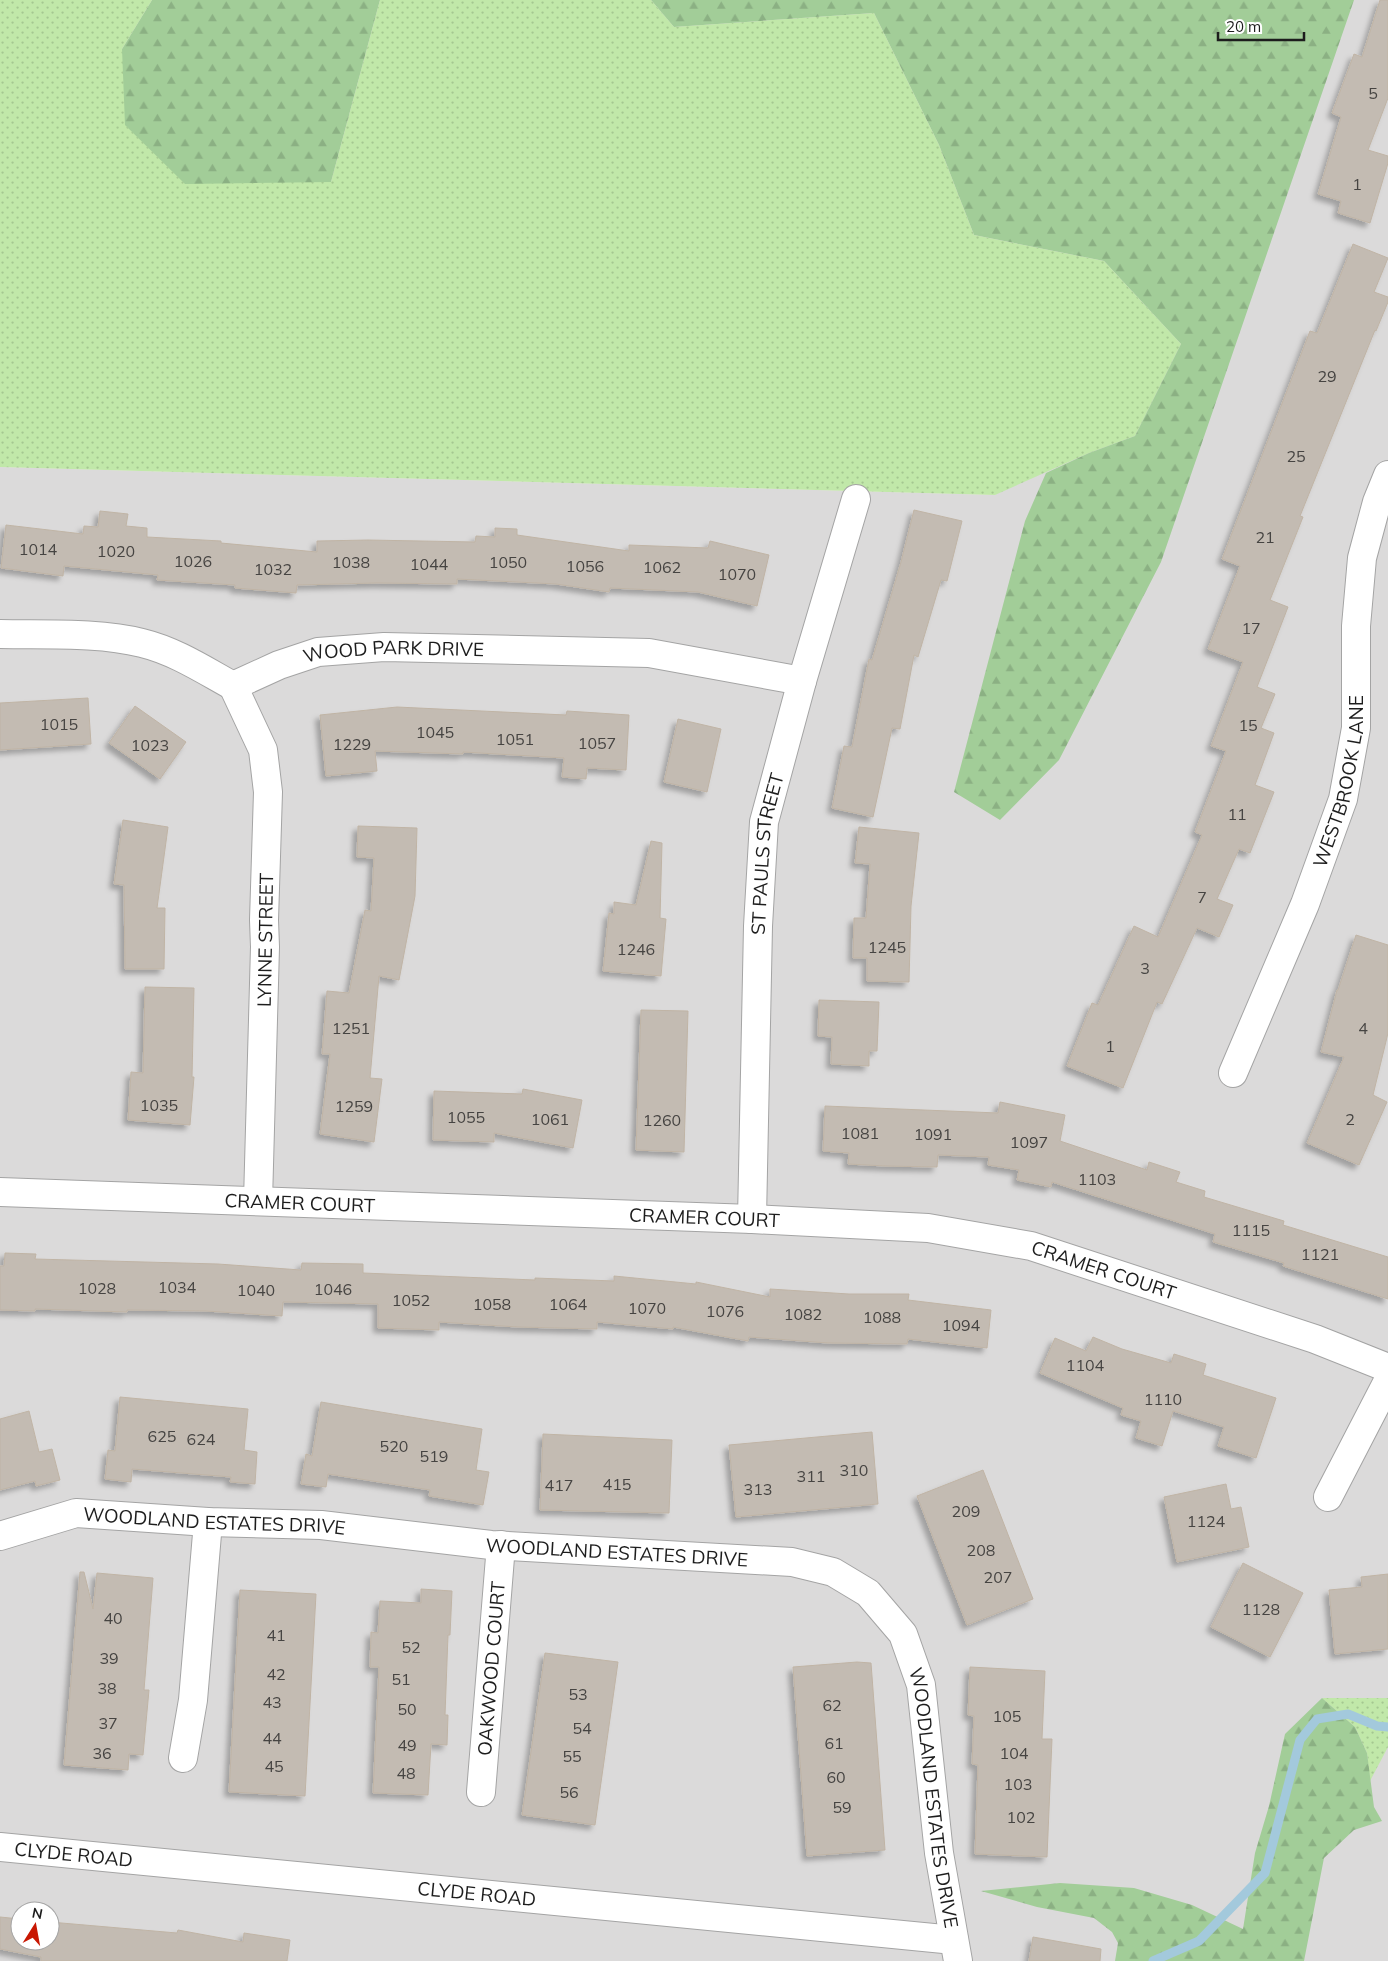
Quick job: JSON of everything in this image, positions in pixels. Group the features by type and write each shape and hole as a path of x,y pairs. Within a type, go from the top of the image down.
{"street":[{"name":"WESTBROOK LANE","path":"1233,1074 1305,904 1343,799 1356,728 1356,626 1362,558 1377,502 1388,475"},
{"name":"ST PAULS STREET","path":"752,1220 758,926 764,822 802,680 856,499"},
{"path":"0,634 100,637 142,642 177,655 233,686"},
{"name":"WOOD PARK DRIVE","path":"233,686 279,665 318,652 384,647 648,653 802,680"},
{"name":"LYNNE STREET","path":"233,686 262,750 268,792 258,1202"},
{"name":"CRAMER COURT","path":"0,1192 928,1228 1031,1246 1314,1340 1388,1368"},
{"path":"1328,1497 1388,1381"},
{"name":"WOODLAND ESTATES DRIVE","path":"0,1536 76,1512 208,1522 321,1525 501,1545 792,1562 833,1572 868,1593 903,1634 921,1685 940,1853 956,1950"},
{"path":"182,1758 193,1700 208,1522"},
{"name":"OAKWOOD COURT","path":"481,1792 501,1545"},
{"name":"CLYDE ROAD","path":"0,1847 956,1950"}],"shaded area":[{"path":"1292,0 1388,0 1388,1961 0,1961 0,467 995,495 1181,344"}],"green space":[{"path":"0,0 152,0 122,49 331,182 380,0 651,0 674,27 874,13 939,145 974,235 1104,261 1181,344 1135,436 1089,453 995,495 0,467"},
{"path":"152,0 380,0 331,182 185,184 125,125 122,49"},
{"path":"651,0 1354,0 1161,562 1059,760 1000,820 954,792 1025,521 1046,473 1089,453 1135,436 1181,344 1104,261 974,235 939,145 874,13 674,27"},
{"path":"1322,1698 1388,1698 1388,1747 1370,1781 1367,1753 1355,1727"},
{"path":"1322,1698 1355,1727 1367,1753 1374,1807 1382,1821 1354,1830 1324,1858 1304,1961 1115,1961 1118,1943 1112,1932 1094,1918 1037,1907 981,1891 1060,1883 1134,1888 1192,1905 1243,1929 1255,1853 1269,1806 1285,1734"}],"building":[{"path":"1380,0 1388,0 1388,98 1368,150 1388,156 1388,163 1370,223 1338,213 1341,201 1318,194 1341,117 1332,113 1354,54 1362,57"},
{"path":"1353,244 1388,258 1374,292 1388,297 1388,302 1300,516 1303,517 1270,600 1288,607 1257,687 1275,694 1261,728 1274,733 1255,785 1274,792 1250,853 1239,849 1217,899 1233,905 1219,937 1197,928 1162,1004 1157,1002 1123,1088 1067,1066 1092,1003 1098,1005 1134,926 1158,937 1202,835 1195,832 1226,751 1211,746 1243,662 1208,649 1240,566 1222,559 1310,331 1317,333"},
{"path":"914,510 962,521 947,581 941,580 918,657 914,655 900,729 892,728 873,817 832,808 844,746 852,747 869,659 872,660 901,562"},
{"path":"100,511 128,514 126,526 147,528 147,537 221,541 221,543 317,552 317,541 475,542 476,536 495,537 495,528 517,529 517,535 629,551 629,545 708,548 710,541 769,555 757,606 698,592 610,588 609,592 556,584 457,579 457,584 297,585 296,593 235,588 235,585 157,580 158,575 64,566 63,576 1,568 6,525 83,534 84,526 98,527"},
{"path":"88,698 91,744 0,750 0,703"},
{"path":"135,706 186,742 160,779 109,743"},
{"path":"397,707 566,715 567,711 629,715 626,770 587,768 586,779 562,777 564,758 463,752 463,754 375,751 377,771 326,776 320,715"},
{"path":"678,719 721,729 707,792 664,782"},
{"path":"123,820 168,827 157,908 165,908 164,969 125,969 124,885 114,884"},
{"path":"358,826 417,828 415,896 399,980 379,976 370,1078 382,1079 374,1142 320,1134 330,1054 322,1054 327,991 349,993 365,910 371,911 374,858 357,857"},
{"path":"859,827 919,833 911,906 909,982 867,981 867,958 853,958 854,918 866,918 870,864 855,863"},
{"path":"651,841 662,843 660,918 666,919 661,976 603,971 609,913 614,914 614,902 636,905"},
{"path":"1356,935 1388,945 1388,1033 1373,1095 1387,1102 1359,1165 1307,1143 1344,1057 1321,1052 1337,990"},
{"path":"145,987 194,988 192,1077 194,1077 190,1125 128,1120 131,1072 143,1073"},
{"path":"819,1000 879,1002 877,1051 869,1051 869,1066 831,1064 832,1037 818,1036"},
{"path":"641,1010 688,1011 684,1152 636,1150"},
{"path":"523,1089 582,1100 573,1148 494,1133 494,1142 433,1140 434,1091 522,1094"},
{"path":"1000,1102 1065,1115 1060,1141 1147,1170 1149,1162 1180,1172 1176,1182 1205,1191 1204,1197 1284,1221 1283,1225 1388,1257 1388,1299 1283,1266 1284,1263 1213,1242 1215,1234 1052,1182 1051,1187 1017,1180 1019,1170 988,1165 989,1157 938,1155 937,1167 885,1166 848,1164 849,1153 823,1151 825,1106 998,1113"},
{"path":"5,1253 36,1254 35,1259 218,1264 301,1270 302,1263 363,1264 363,1273 535,1280 535,1278 614,1281 614,1276 696,1284 696,1282 770,1297 770,1289 849,1294 909,1294 908,1300 991,1310 987,1348 908,1339 907,1344 828,1343 749,1337 748,1341 673,1327 673,1329 597,1322 597,1329 439,1322 439,1330 378,1328 378,1304 283,1302 282,1316 206,1311 0,1310 0,1266 4,1266"},
{"path":"1093,1337 1122,1349 1171,1363 1174,1354 1206,1364 1203,1375 1276,1398 1256,1458 1218,1446 1224,1427 1173,1411 1162,1446 1136,1438 1141,1421 1121,1415 1123,1408 1040,1373 1055,1338 1086,1351"},
{"path":"120,1397 248,1409 244,1450 257,1452 255,1484 230,1482 231,1477 132,1469 131,1482 105,1479 108,1450 115,1451"},
{"path":"321,1402 482,1429 476,1470 489,1472 483,1505 429,1496 430,1490 328,1474 326,1487 301,1484 306,1454 312,1456"},
{"path":"29,1411 39,1452 52,1449 60,1480 36,1486 35,1481 0,1490 0,1419"},
{"path":"872,1432 878,1504 736,1517 729,1445"},
{"path":"543,1434 672,1440 669,1513 540,1510"},
{"path":"983,1470 1033,1599 967,1625 917,1496"},
{"path":"1226,1484 1231,1509 1241,1507 1249,1547 1177,1562 1164,1497"},
{"path":"1243,1563 1303,1593 1270,1657 1211,1627"},
{"path":"80,1572 84,1572 93,1609 97,1573 153,1578 144,1690 149,1690 143,1755 129,1754 128,1770 64,1765"},
{"path":"1388,1574 1388,1649 1335,1654 1329,1590 1362,1587 1361,1577"},
{"path":"421,1589 452,1591 450,1635 448,1635 445,1715 448,1715 447,1745 431,1744 428,1795 373,1793 379,1667 370,1667 371,1632 378,1633 380,1601 421,1603"},
{"path":"240,1590 316,1594 305,1796 229,1792"},
{"path":"545,1653 618,1662 595,1825 522,1815"},
{"path":"857,1662 871,1663 885,1850 807,1856 793,1667"},
{"path":"970,1667 1045,1671 1042,1739 1052,1739 1047,1857 975,1854 978,1765 972,1764 974,1716 968,1715"},
{"path":"0,1917 10,1918 10,1951 0,1949"},
{"path":"60,1923 177,1933 178,1930 243,1942 244,1933 290,1940 287,1961 41,1961 41,1957 10,1951 60,1951"},
{"path":"1033,1937 1101,1949 1100,1961 1029,1961"}],"waterway":[{"path":"1153,1961 1199,1941 1265,1873 1300,1740 1317,1719 1348,1714 1377,1726 1388,1727"}]}
